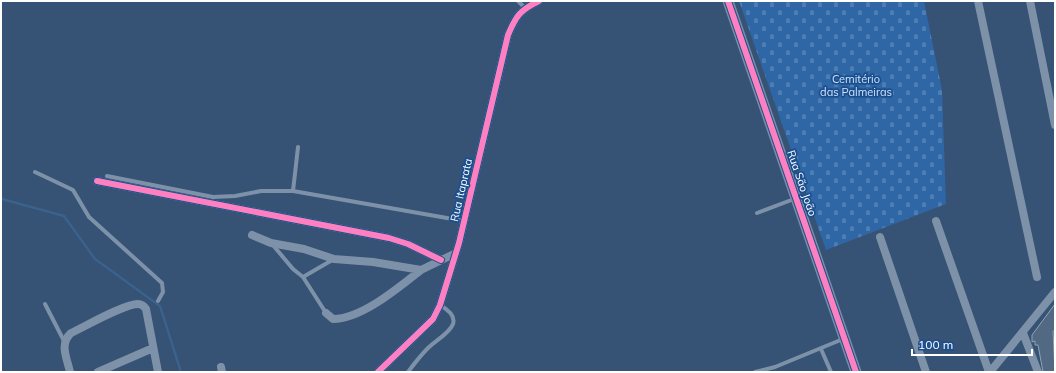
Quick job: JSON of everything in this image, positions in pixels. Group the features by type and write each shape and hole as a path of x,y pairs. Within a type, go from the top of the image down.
{"street":[{"name":"Rua Itaprata","path":"378,372 433,319 440,304 464,222 508,35 516,16 525,8 539,1"},
{"name":"Rua São João","path":"728,1 856,372"},
{"path":"978,1 1037,277"},
{"path":"1030,1 1055,125"},
{"path":"97,180 389,238 408,244 441,260"},
{"path":"936,221 989,372 1023,333 1055,292"},
{"path":"252,235 271,242 304,249 334,258 373,262 421,270"},
{"path":"880,237 926,372"},
{"path":"326,313 333,319 355,313 387,296 421,270 456,253"},
{"path":"70,372 64,344 71,333 115,312 141,304 146,309 158,372"},
{"path":"1023,333 1038,372"},
{"path":"98,372 153,348"}],"lane":[{"path":"518,1 525,8"},
{"path":"293,191 298,147"},
{"path":"35,172 74,190 89,216 162,283 163,292 158,301"},
{"path":"107,176 212,197 235,196 261,191 293,191 464,222"},
{"path":"757,214 797,198"},
{"path":"271,242 293,269 303,277 326,313"},
{"path":"303,277 334,258"},
{"path":"45,304 64,344"},
{"path":"408,372 428,348 451,328 454,322 453,316 448,309 440,304"},
{"path":"755,372 774,367 844,339"},
{"path":"821,349 831,372"}],"green space":[{"name":"Cemitério das Palmeiras","path":"739,1 924,1 942,90 946,204 826,250"}],"building":[{"path":"1055,304 1055,331 1053,331 1055,372 1043,372 1038,345 1035,345 1035,341 1032,342 1032,335"}],"waterway":[{"path":"1,197 2,199 64,216 95,259 160,306 181,372"}],"cycle path":[{"path":"378,372 433,319 440,305 459,243 508,35 519,14 527,7 539,1"},
{"path":"728,1 856,372"},
{"path":"97,181 389,238 408,244 441,260"}]}
